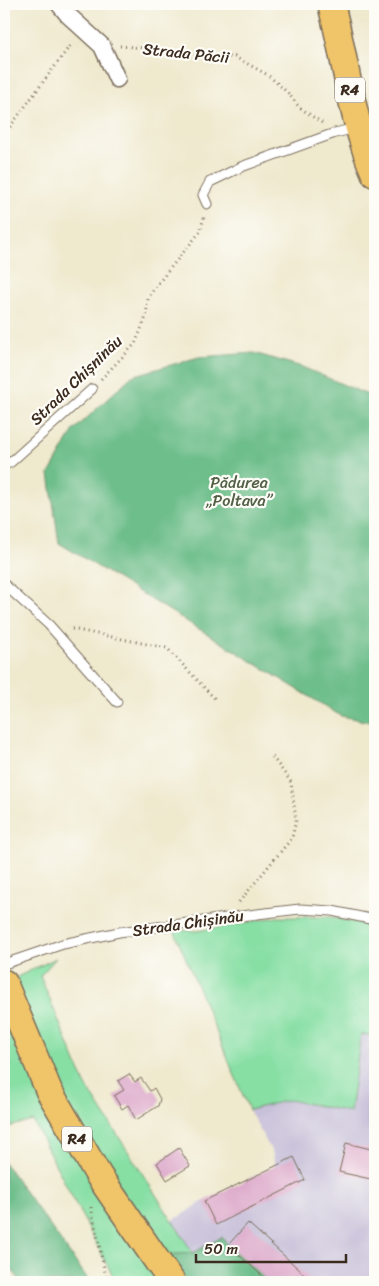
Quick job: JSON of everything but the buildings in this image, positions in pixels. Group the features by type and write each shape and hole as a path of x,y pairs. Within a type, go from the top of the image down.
{"main road":[{"name":"R4","path":"331,4 346,130 367,155 375,174"},
{"name":"R4","path":"4,983 49,1091 99,1176 172,1282"}],"street":[{"path":"59,4 68,15 102,46 117,79"}],"lane":[{"path":"207,204 203,195 210,182 241,167 346,130"},
{"name":"Strada Chișninău","path":"4,465 11,462 92,389"},
{"path":"4,584 49,625 117,702"},
{"name":"Strada Chișinău","path":"4,964 63,944 119,932 300,909 332,911 375,920"}],"path":[{"path":"4,135 82,28"},
{"name":"Strada Păcii","path":"102,46 158,49 200,57 235,57 268,75 288,93 299,107 346,130"},
{"name":"Strada Chișninău","path":"92,389 135,344 146,317 148,299 155,287 200,232 207,204"},
{"path":"49,625 167,648 215,699"},
{"path":"227,918 292,838 296,820 291,782 271,755"},
{"path":"4,1049 11,1065"},
{"path":"4,1068 7,1057"},
{"path":"86,1200 91,1208 107,1282"}],"shaded area":[{"path":"361,1033 375,1036 375,1282 269,1282 228,1245 222,1237 193,1253 172,1221 204,1201 275,1166 273,1154 249,1110 289,1100 350,1112"}],"green space":[{"name":"Pădurea „Poltava”","path":"254,353 302,367 375,398 375,723 341,716 59,543 49,474 74,430 132,376 199,357"},
{"path":"277,917 330,917 375,927 375,1036 361,1034 350,1112 289,1100 249,1110 174,930 197,931"},
{"path":"56,958 40,976 85,1084 193,1253 162,1255 54,1084 13,979"},
{"path":"4,1000 162,1282 116,1282 33,1121 4,1128"},
{"path":"4,1162 90,1282 21,1282 4,1259"},
{"path":"222,1237 228,1245 269,1282 184,1282 162,1255 193,1253"}]}
